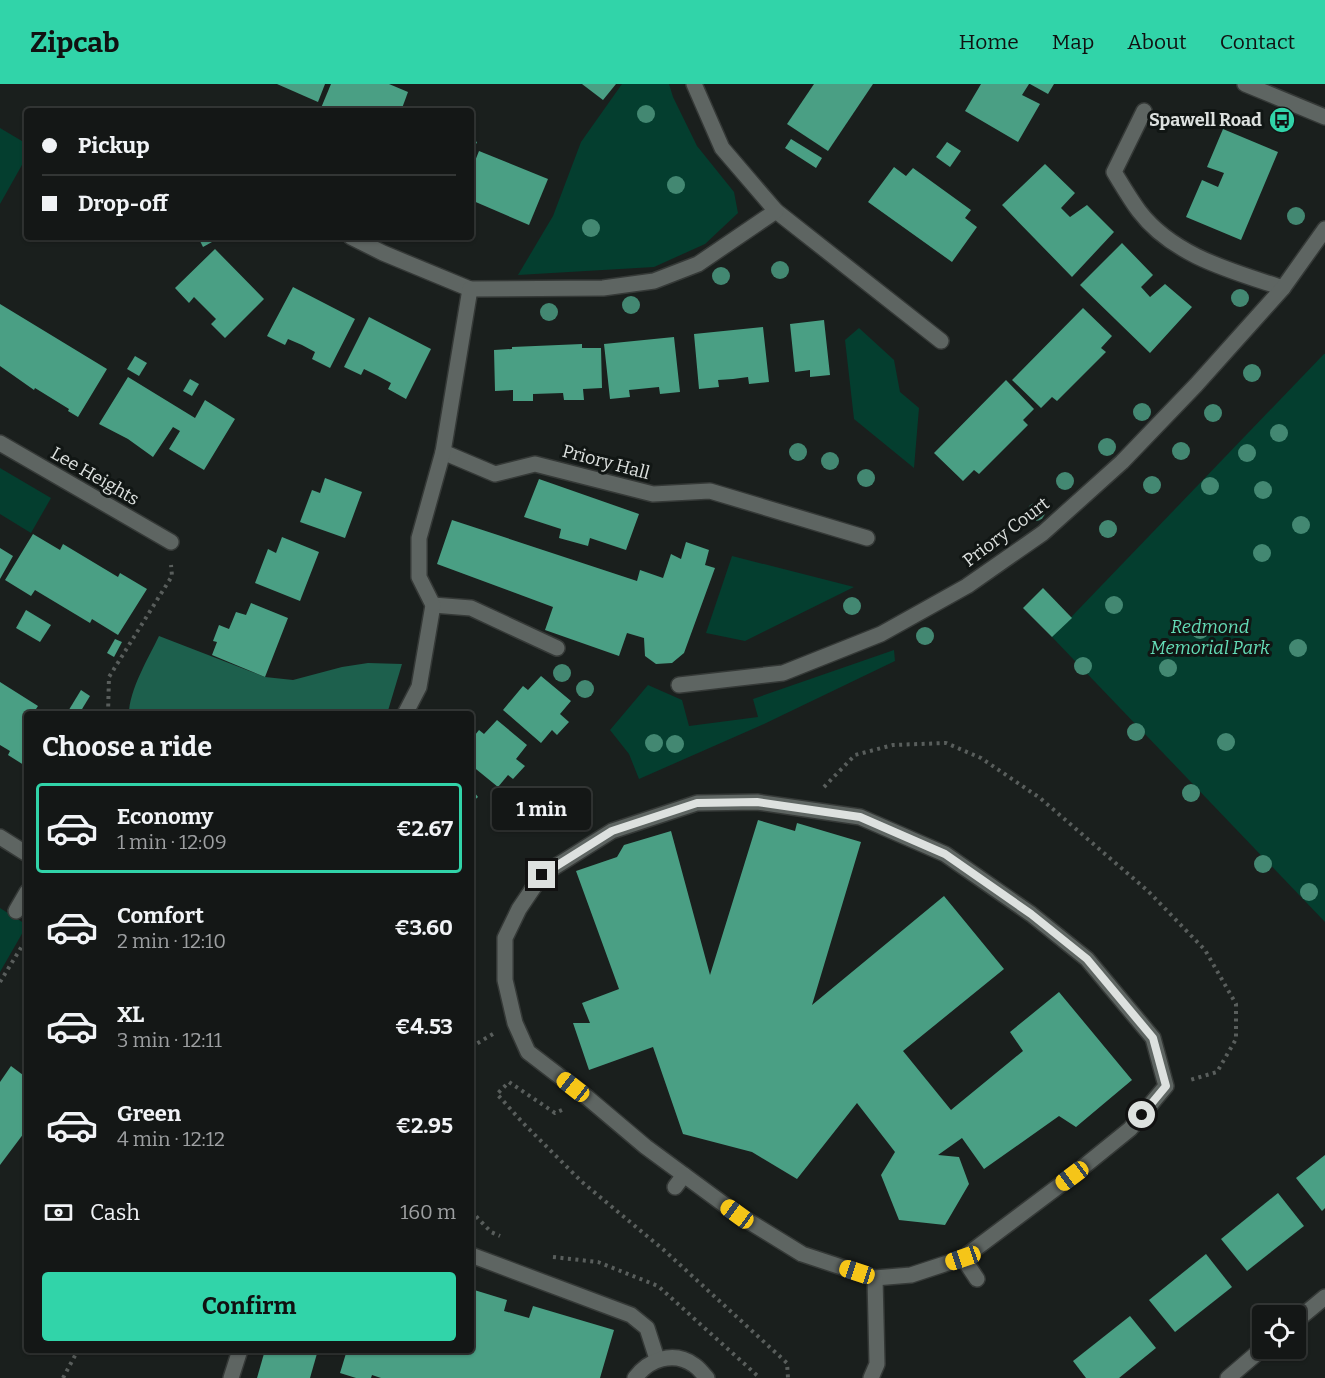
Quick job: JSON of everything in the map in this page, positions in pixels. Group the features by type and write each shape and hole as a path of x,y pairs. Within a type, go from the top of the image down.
{"street":[{"path":"694,84 722,148 776,211 941,341"},
{"path":"1245,84 1325,117"},
{"path":"1144,111 1114,172 1140,213 1171,242 1210,264 1283,288"},
{"path":"357,240 470,289 603,288 654,281 698,264 776,211"},
{"name":"Priory Court","path":"679,685 783,673 881,634 967,586 1043,533 1122,462 1283,288 1325,229"},
{"path":"407,711 419,687 433,605 419,577 419,538 443,452 470,289"},
{"name":"Lee Heights","path":"0,443 171,542"},
{"name":"Priory Hall","path":"443,452 495,474 535,464 653,494 710,491 867,538"},
{"path":"433,605 471,608 557,648"},
{"path":"757,802 816,810 860,817 945,854 1031,914 1087,959 1153,1038 1166,1086 1131,1129 963,1258 911,1275 875,1278 802,1254 680,1181 646,1147 528,1052 515,1023 505,980 505,938 519,909 542,875 612,831 697,803 757,802"},
{"path":"0,837 24,852"},
{"path":"16,911 24,897"},
{"path":"474,1256 631,1315 647,1328 657,1359"},
{"path":"963,1258 977,1279"},
{"path":"871,1378 876,1364 875,1278"},
{"path":"1306,1313 1325,1297"},
{"path":"231,1378 239,1353"},
{"path":"1228,1378 1252,1357"},
{"path":"635,1378 642,1368 657,1359 674,1358 692,1363 707,1378"}],"path":[{"path":"108,711 109,677 172,576 171,542"},
{"path":"816,810 825,784 855,755 893,745 946,744 981,758 1040,798 1148,891 1205,950 1236,1004 1236,1039 1217,1072 1166,1086"},
{"path":"0,982 24,943"},
{"path":"588,1098 555,1113 509,1082 497,1094 522,1123 582,1182 665,1251 787,1363 788,1378"},
{"path":"63,1378 76,1353"}],"green space":[{"path":"622,84 669,84 697,146 734,192 738,213 705,244 654,267 518,275 553,216 581,142"},
{"path":"0,128 24,142 24,161 0,204"},
{"path":"859,328 894,360 900,392 919,408 914,468 854,419 845,340"},
{"name":"Redmond Memorial Park","path":"1325,354 1325,922 1052,637"},
{"path":"0,468 51,498 31,533 0,514"},
{"path":"732,556 854,587 745,641 706,633"},
{"path":"159,636 265,677 293,680 342,667 368,663 402,664 388,711 129,711 132,695"},
{"path":"894,650 895,661 764,724 639,779 629,754 610,730 648,685 682,700 689,726 758,717 753,699"},
{"path":"0,908 24,923 24,930 0,972"}],"building":[{"path":"277,84 325,84 318,102"},
{"path":"331,84 389,84 408,92 402,108 321,108"},
{"path":"582,84 616,84 603,100"},
{"path":"814,84 873,84 828,151 787,124"},
{"path":"981,84 1029,84 1022,95 1040,104 1018,142 965,111"},
{"path":"1030,84 1054,84 1048,94"},
{"path":"1223,129 1278,152 1241,240 1186,217 1202,180 1218,187 1224,173 1207,167"},
{"path":"791,139 822,158 816,168 785,148"},
{"path":"947,142 961,151 950,167 936,157"},
{"path":"479,151 548,179 529,225 474,201 474,164"},
{"path":"1045,164 1075,193 1061,208 1070,217 1087,205 1114,232 1072,277 1002,205"},
{"path":"894,167 906,176 913,168 971,210 965,218 977,227 952,262 868,202"},
{"path":"200,240 216,240 203,247"},
{"path":"1122,243 1153,275 1141,287 1150,297 1165,284 1192,307 1150,353 1080,285"},
{"path":"215,249 264,299 225,338 211,324 216,319 194,297 189,303 175,288"},
{"path":"293,287 355,319 330,368 312,359 315,352 302,345 288,339 285,345 267,336"},
{"path":"0,304 107,369 78,417 0,366"},
{"path":"1083,308 1112,336 1101,348 1106,352 1057,401 1052,397 1041,408 1012,380"},
{"path":"369,317 431,349 406,399 388,389 391,383 378,376 364,369 361,375 344,367"},
{"path":"824,320 830,375 810,377 810,370 795,372 790,324"},
{"path":"763,327 769,382 749,384 748,377 718,380 719,387 699,389 694,334"},
{"path":"674,337 680,392 660,394 659,387 629,390 630,397 610,399 604,344"},
{"path":"582,344 582,348 601,348 602,388 583,389 584,400 564,400 563,393 533,394 533,401 513,401 513,390 495,391 494,350"},
{"path":"135,356 147,363 139,376 127,369"},
{"path":"128,377 195,418 205,400 235,419 204,470 169,449 180,431 173,427 153,457 128,439 99,424"},
{"path":"190,379 199,384 192,396 183,391"},
{"path":"1006,380 1034,409 1023,420 1028,425 979,474 974,470 963,481 934,453"},
{"path":"325,478 362,492 345,538 300,522 312,490 320,493"},
{"path":"539,479 639,514 626,550 590,538 588,546 559,538 561,529 524,517"},
{"path":"452,520 637,581 640,570 663,578 671,554 681,559 686,542 709,550 705,565 715,568 684,653 672,663 656,664 645,656 644,638 627,633 619,656 545,630 553,607 437,564"},
{"path":"33,534 60,550 63,544 118,577 120,573 147,589 118,635 92,619 90,623 35,590 31,596 5,580"},
{"path":"282,537 319,552 300,601 255,583 268,549 276,553"},
{"path":"0,548 13,556 0,579"},
{"path":"1043,588 1072,618 1052,637 1023,608"},
{"path":"251,603 288,618 265,677 212,655 217,642 213,641 219,625 229,629 236,612 246,615"},
{"path":"26,610 51,625 40,642 16,628"},
{"path":"115,639 122,642 114,657 107,653"},
{"path":"541,676 571,701 560,714 569,722 557,735 552,730 541,743 503,710 523,686 528,690"},
{"path":"0,682 38,706 36,709 39,711 24,711 24,765 8,755 10,751 0,745"},
{"path":"81,690 90,696 81,711 68,711"},
{"path":"497,720 527,745 516,759 525,766 513,779 508,775 498,787 474,767 474,736 479,730 484,734"},
{"path":"758,820 795,831 797,823 861,842 812,1005 944,896 1004,969 903,1051 951,1110 1023,1051 1010,1032 1059,992 1132,1080 1076,1127 1059,1116 984,1169 962,1138 938,1155 959,1157 969,1184 945,1225 899,1220 881,1175 895,1152 857,1103 797,1179 752,1152 683,1134 653,1047 589,1070 573,1023 590,1023 582,1003 619,989 576,871 617,857 624,845 671,831 710,975"},
{"path":"11,1066 24,1076 24,1133 0,1165 0,1082"},
{"path":"1325,1155 1325,1208 1322,1211 1296,1178"},
{"path":"1278,1193 1304,1226 1247,1271 1221,1239"},
{"path":"1206,1254 1232,1287 1175,1332 1149,1300"},
{"path":"474,1290 507,1300 504,1311 529,1318 533,1306 614,1330 600,1378 381,1378 372,1375 371,1378 356,1378 340,1373 346,1353 474,1353"},
{"path":"1130,1316 1156,1348 1119,1378 1086,1378 1073,1361"},
{"path":"264,1353 317,1353 310,1378 257,1378"}],"place":[{"name":"Spawell Road","path":"1282,120"}],"route":[{"path":"542,875 612,831 697,803 757,802 860,817 945,854 1031,914 1087,959 1153,1038 1166,1086 1142,1115"}]}
